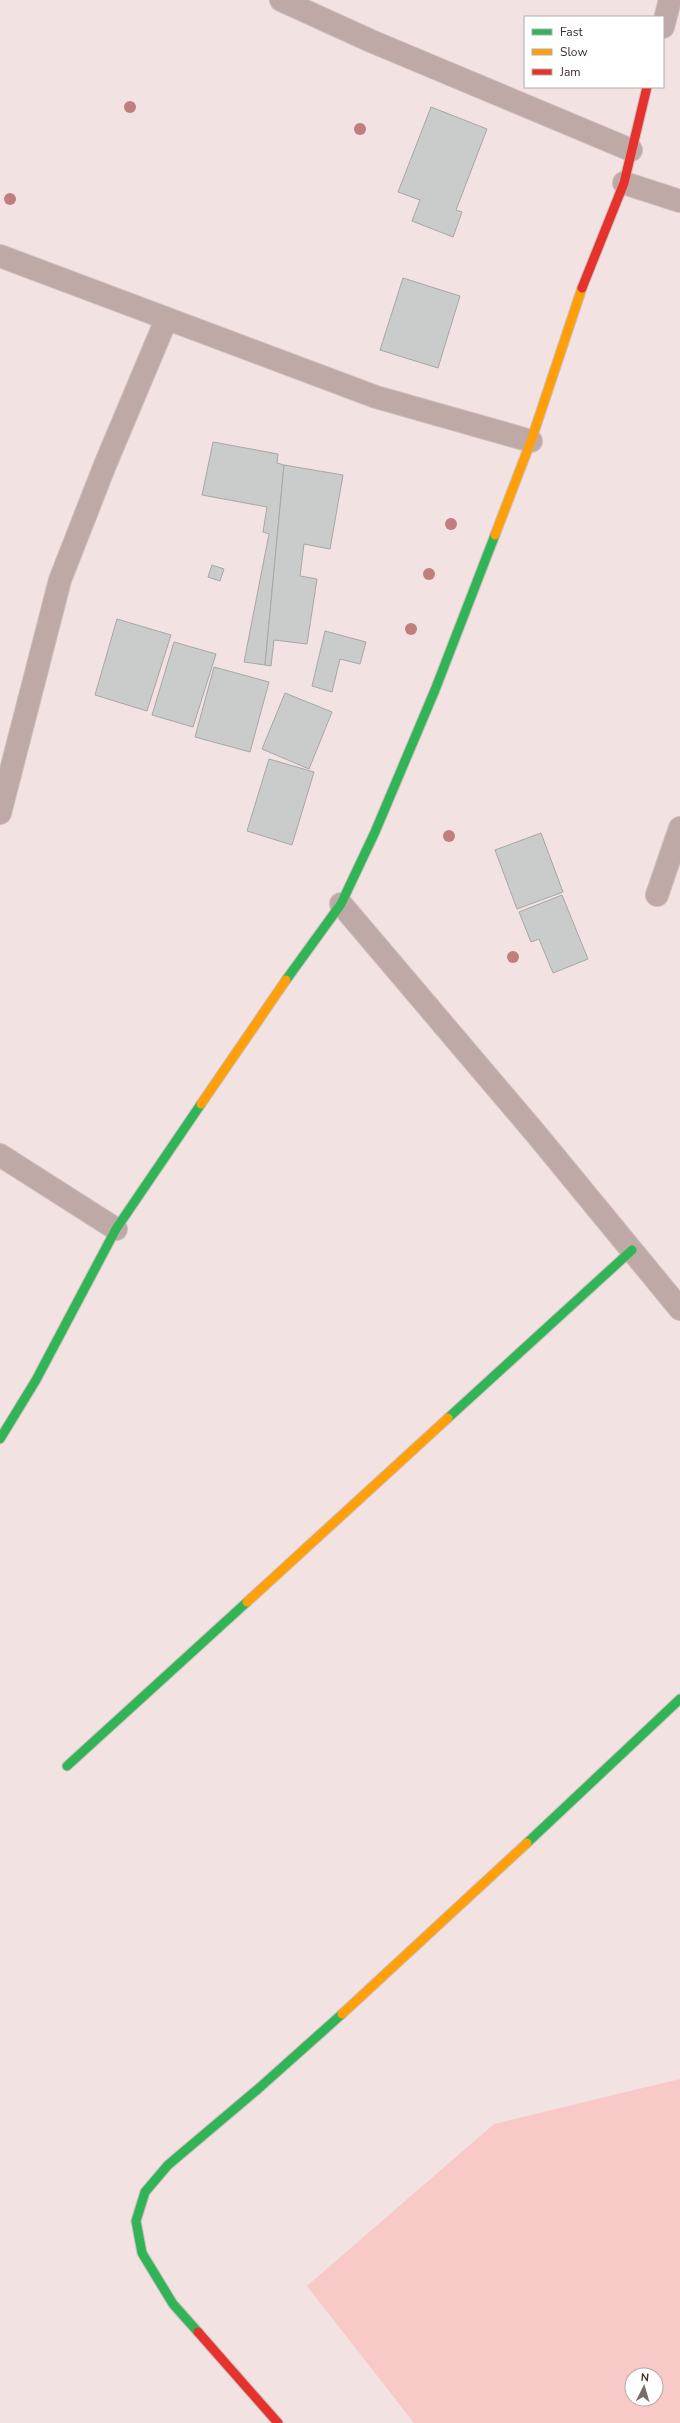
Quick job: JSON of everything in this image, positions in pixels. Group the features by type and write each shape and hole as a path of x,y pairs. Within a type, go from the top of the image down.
{"street":[{"path":"281,0 379,44 631,150"},
{"path":"664,23 670,0"},
{"path":"0,1439 36,1380 116,1228 273,998 341,904 375,832 436,690 531,441 576,306 624,183 647,88"},
{"path":"624,183 680,201"},
{"path":"0,256 166,320 376,397 531,441"},
{"path":"0,813 60,580 105,464 166,320"},
{"path":"657,895 680,828"},
{"path":"341,904 680,1309"},
{"path":"0,1155 116,1228"},
{"path":"67,1766 632,1250"},
{"path":"278,2423 173,2304 142,2253 136,2221 144,2192 168,2165 258,2089 438,1928 680,1699"}],"shaded area":[{"path":"680,2079 680,2423 414,2423 307,2286 494,2124"}],"building":[{"path":"431,107 487,129 456,210 462,212 453,237 412,221 420,200 398,192"},
{"path":"403,278 460,296 438,368 380,350"},
{"path":"213,442 278,454 277,463 284,465 265,665 244,662 269,534 263,532 267,507 202,495"},
{"path":"284,465 343,475 330,549 304,544 300,576 317,579 307,644 274,640 271,666 265,665"},
{"path":"212,565 224,569 220,581 208,577"},
{"path":"117,619 171,635 147,711 95,695"},
{"path":"325,631 366,642 360,664 340,659 332,692 312,686"},
{"path":"174,642 216,654 193,727 152,715"},
{"path":"214,667 269,682 250,752 195,737"},
{"path":"285,693 332,712 309,769 262,749"},
{"path":"269,759 314,772 292,845 247,831"},
{"path":"541,833 563,892 517,909 495,850"},
{"path":"562,895 588,959 553,973 539,939 531,942 519,912"}],"traffic: fast":[{"path":"286,980 341,904 375,832 435,690 495,535"},
{"path":"0,1439 36,1380 116,1229 201,1104"},
{"path":"448,1418 632,1250"},
{"path":"67,1766 247,1602"},
{"path":"527,1843 680,1699"},
{"path":"198,2332 173,2304 142,2253 136,2221 145,2192 168,2165 258,2089 342,2014"}],"traffic: slow":[{"path":"495,535 531,441 582,288"},
{"path":"201,1104 286,980"},
{"path":"247,1602 448,1418"},
{"path":"342,2014 527,1843"}],"traffic: jam":[{"path":"582,288 624,183 647,88"},
{"path":"198,2332 278,2423"}]}
